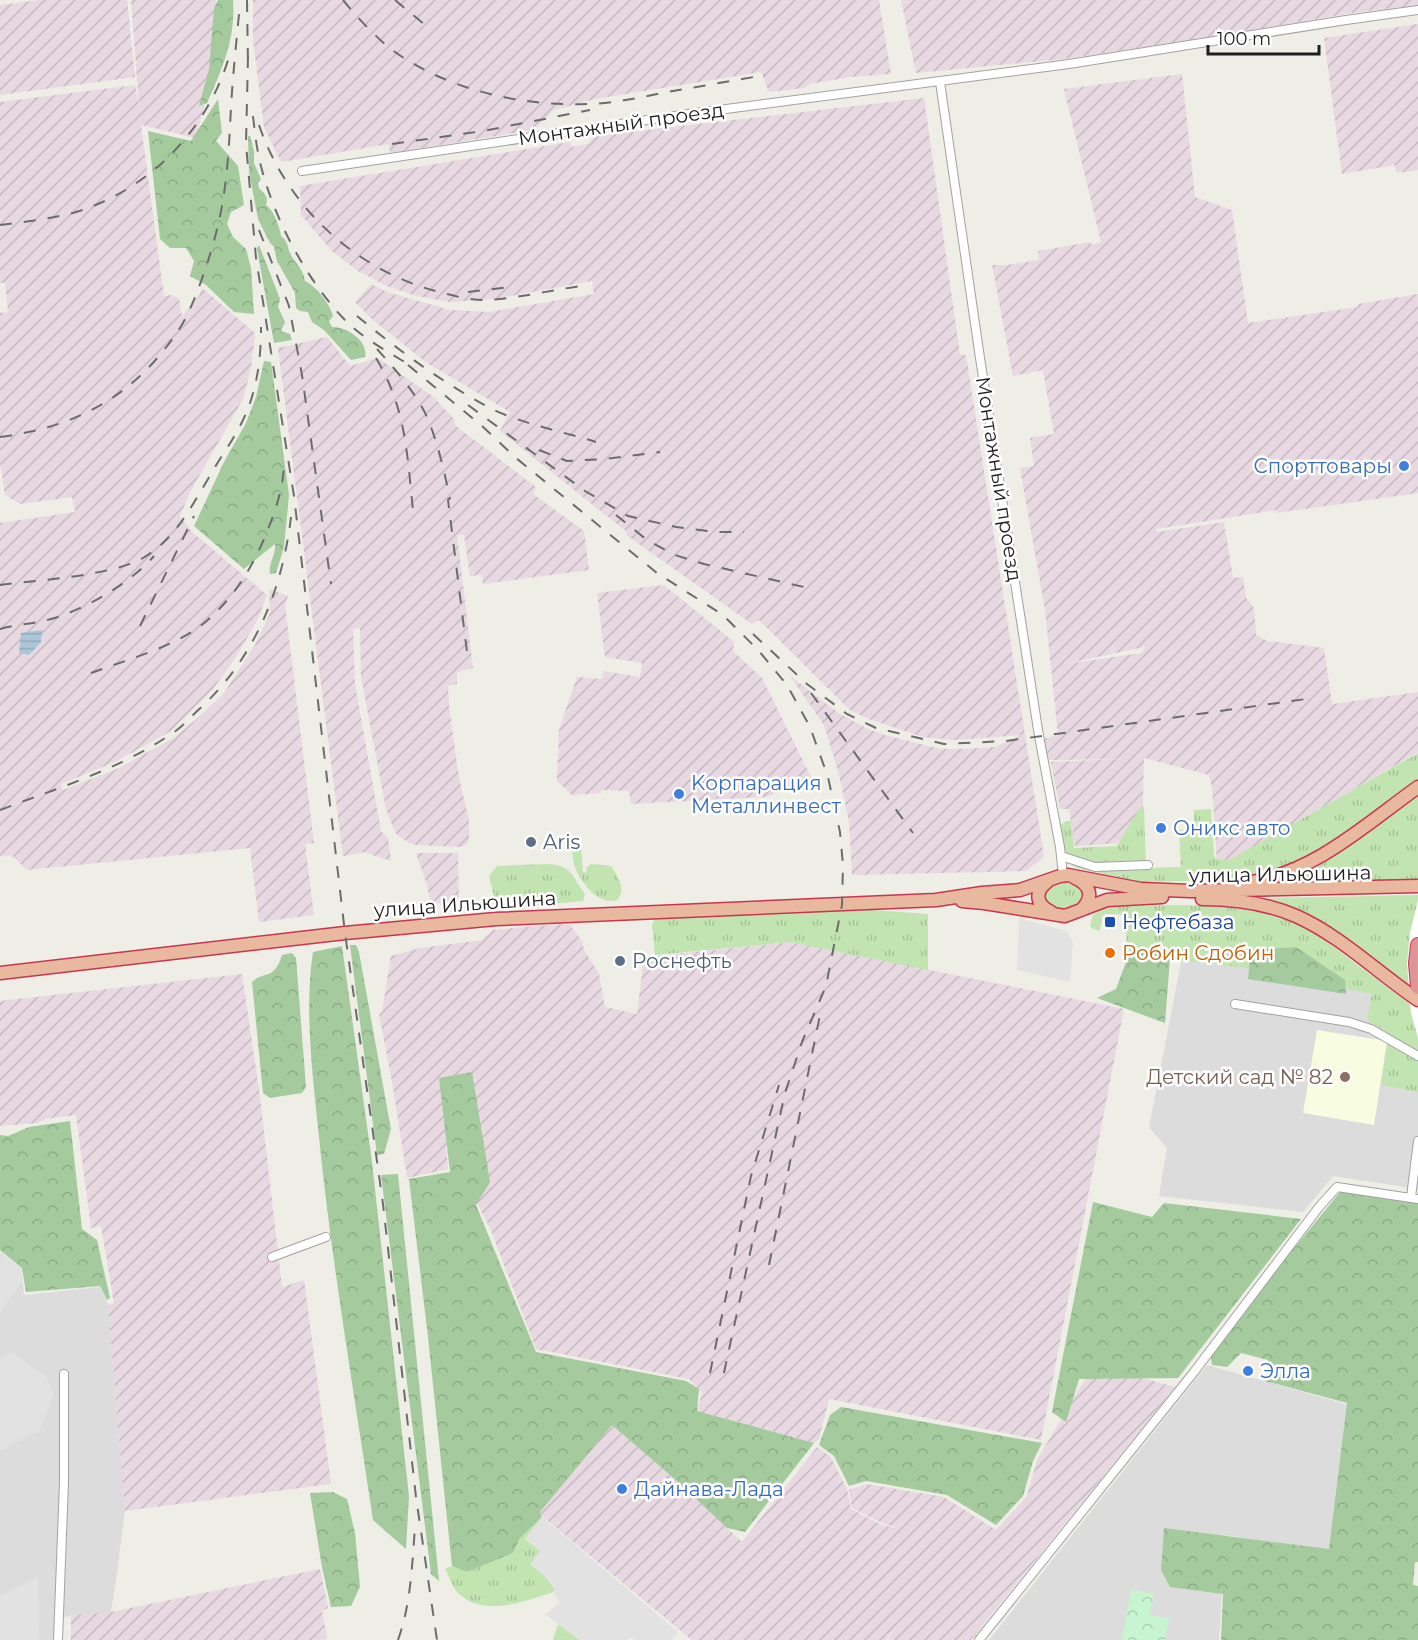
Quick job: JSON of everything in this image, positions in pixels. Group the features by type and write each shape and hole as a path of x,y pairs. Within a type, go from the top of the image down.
{"highway":[{"path":"1159,894 1200,885 1243,884 1286,874 1318,858 1418,787"},
{"path":"936,900 1026,889 1063,876 1144,893"},
{"path":"1056,915 1043,907 1038,897 1040,888 1063,876 1083,882 1090,892 1090,900 1081,911"},
{"name":"улица Ильюшина","path":"1159,894 1190,891 1418,886"},
{"name":"улица Ильюшина","path":"1144,893 1418,891"},
{"path":"936,900 984,903 1065,916 1104,901 1144,893"},
{"path":"1159,894 1236,900 1270,907 1296,916 1329,935 1418,1000"},
{"name":"улица Ильюшина","path":"0,973 345,933 496,920 936,900"},
{"path":"1418,945 1416,963 1418,987"}],"street":[{"name":"Монтажный проезд","path":"302,171 688,114 1069,64 1418,10"},
{"name":"Монтажный проезд","path":"940,82 980,358 1063,876"},
{"path":"1061,856 1095,867 1148,866"},
{"path":"1235,1004 1349,1022 1371,1029 1418,1056"},
{"path":"979,1640 1194,1372 1319,1207 1337,1187 1414,1198 1418,1141"},
{"path":"272,1257 326,1237"},
{"path":"58,1640 64,1482 64,1374"}],"shaded area":[{"path":"39,0 127,0 135,77 0,95 0,5"},
{"path":"131,0 216,0 214,69 196,138 141,125 164,296 172,295 179,299 182,316 199,296 202,288 255,333 251,368 243,399 190,492 180,516 192,532 267,595 256,623 234,660 213,689 171,731 115,762 61,784 63,790 119,768 175,737 224,693 255,645 270,613 269,589 288,596 285,605 314,843 305,844 314,915 259,922 250,848 27,870 11,855 0,857 0,523 75,512 72,497 20,504 5,495 0,463 0,313 8,312 5,283 0,283 0,102 135,85 139,105"},
{"path":"253,0 879,0 891,74 850,77 810,84 804,88 769,92 761,72 595,99 554,110 533,130 390,153 389,144 281,162 264,127 253,41"},
{"path":"901,0 1418,0 1418,5 1352,13 1064,59 916,73"},
{"path":"1418,24 1418,170 1396,173 1395,165 1342,174 1324,38"},
{"path":"1182,74 1195,197 1232,210 1248,323 1358,307 1358,304 1418,294 1418,493 1276,513 1276,510 1156,529 1157,532 1224,522 1233,578 1243,577 1246,598 1254,608 1256,635 1267,641 1324,648 1332,704 1418,692 1418,752 1232,860 1223,862 1217,861 1209,775 1144,758 1142,840 1075,846 1069,809 1060,809 1051,762 1123,759 1048,760 1044,739 1058,735 1045,610 1020,468 1034,466 1030,438 1054,434 1043,370 1013,376 992,265 1039,260 1038,251 1101,242 1064,89","holes":["1145,647 1142,653 1065,664"]},
{"path":"924,98 960,355 966,355 1044,857 1026,871 852,875 849,821 838,771 824,725 790,676 840,714 868,729 888,736 941,749 959,749 995,747 1022,735 954,740 923,737 869,719 850,710 759,620 752,624 626,535 627,532 500,431 510,412 427,363 373,320 355,302 371,284 387,292 450,310 489,312 594,294 592,281 494,299 450,302 417,296 389,287 358,271 332,251 301,215 300,186 570,142 572,147 588,144 594,136"},
{"path":"327,337 350,366 378,358 435,398 453,418 456,426 536,487 533,494 584,531 589,570 483,584 482,575 470,576 464,535 457,535 473,668 457,672 457,684 448,686 459,778 469,820 468,843 462,847 416,845 397,835 393,827 386,809 361,677 360,628 353,629 355,684 381,831 388,838 391,861 364,852 343,856 278,348"},
{"path":"664,585 734,642 733,651 762,678 813,781 765,797 631,804 629,791 601,790 601,793 572,795 557,781 559,729 577,677 602,679 604,671 640,677 642,663 605,657 597,593"},
{"path":"416,853 458,853 459,900 431,904"},
{"path":"1019,918 1066,931 1073,942 1070,982 1017,970"},
{"path":"570,925 582,941 584,950 599,974 605,1007 637,1014 644,957 790,942 1124,1009 1041,1440 829,1399 819,1439 814,1443 697,1411 702,1393 689,1379 536,1349 490,1228 446,1145 448,1169 407,1178 379,1014 382,1012 391,956 420,948 482,940 492,930"},
{"path":"1184,947 1378,976 1418,1054 1418,1189 1333,1176 1303,1212 1159,1196 1167,1148 1149,1127"},
{"path":"242,974 260,1097 282,1287 304,1280 331,1484 125,1511 108,1305 114,1303 101,1226 91,1228 76,1115 45,1119 38,1123 0,1126 0,1001"},
{"name":"Детский сад № 82","path":"1317,1030 1387,1041 1374,1125 1303,1113"},
{"path":"0,1252 21,1268 24,1295 100,1287 108,1304 125,1511 116,1579 111,1612 63,1617 61,1640 0,1640"},
{"path":"0,1252 21,1268 23,1280 0,1312"},
{"path":"12,1352 45,1376 54,1394 40,1430 0,1451 0,1358"},
{"path":"1207,1365 1349,1405 1330,1550 1225,1535 1219,1640 989,1640"},
{"path":"1127,1374 1175,1387 971,1640 888,1640 897,1626 886,1640 692,1640 543,1517 540,1512 611,1424 742,1542 817,1447 830,1456 847,1489 851,1509 880,1524 895,1528 897,1525 895,1527 880,1522 852,1508 849,1490 867,1484 944,1497 996,1530 1027,1496 1037,1460 1087,1376"},
{"path":"542,1517 678,1632 672,1640 634,1640 630,1637 628,1640 580,1640 545,1614 560,1603 553,1592 555,1589 551,1582 530,1564 540,1551 525,1539"},
{"path":"320,1569 328,1608 322,1611 327,1638 323,1640 71,1640 71,1615 111,1612"},
{"path":"38,1577 39,1640 0,1640 0,1596"}],"green space":[{"path":"218,0 233,0 230,41 223,66 207,103 199,106 209,69 214,8"},
{"path":"218,99 222,133 216,141 238,166 244,205 231,212 227,224 233,237 246,249 251,268 254,314 234,312 206,285 190,276 194,261 186,248 170,248 160,239 148,131 191,141"},
{"path":"248,136 250,136 254,151 254,163 261,179 258,183 259,188 265,195 266,205 274,215 281,236 305,281 318,291 329,306 333,316 329,321 332,327 344,329 360,340 364,345 365,357 351,360 324,330 312,322 308,312 296,308 295,293 258,219 249,172"},
{"path":"259,245 280,299 278,307 285,322 281,331 290,334 292,340 274,343 257,248"},
{"path":"264,361 271,362 289,495 284,547 276,573 270,574 275,544 244,569 194,526 224,462 246,423 256,397"},
{"path":"1418,753 1418,780 1328,846 1304,860 1256,877 1229,880 1142,882 1077,868 1068,862 1063,853 1061,825 1066,821 1071,821 1074,848 1117,846 1140,807 1144,807 1146,868 1181,867 1179,830 1194,830 1194,810 1211,809 1214,856 1218,860 1231,859"},
{"path":"1418,796 1418,880 1272,885 1330,858"},
{"path":"572,845 576,845 576,850 581,850 583,872 586,873 587,867 591,864 611,866 621,887 617,900 603,900 590,891 576,870"},
{"path":"547,864 562,866 570,872 585,894 583,901 504,908 496,904 489,876 497,866"},
{"path":"1061,882 1080,886 1086,894 1078,903 1063,909 1046,903 1044,892 1047,889"},
{"path":"1418,895 1418,991 1326,925 1307,914 1264,900 1274,898"},
{"path":"1184,905 1233,908 1280,918 1311,931 1418,1009 1418,1092 1381,1085 1389,1033 1367,1020 1372,994 1241,967 1126,955 1127,915 1105,914 1102,917 1100,931 1090,926 1093,915 1102,908"},
{"path":"859,909 928,914 928,970 790,942 655,955 652,924 657,916"},
{"path":"350,945 356,945 359,952 391,1129 384,1154 377,1155"},
{"path":"342,946 372,1162 409,1496 406,1549 373,1520 324,1185 312,1068 309,1021 310,974 313,952"},
{"path":"1132,946 1170,958 1165,1023 1097,998 1116,989"},
{"path":"1296,947 1345,980 1346,994 1248,979 1251,950"},
{"path":"292,953 296,958 306,1087 302,1093 270,1098 263,1093 252,982 276,969 282,955"},
{"path":"472,1072 490,1182 476,1205 536,1352 686,1381 699,1389 697,1411 814,1443 745,1532 727,1528 612,1425 540,1512 542,1517 520,1538 513,1553 467,1572 452,1566 409,1179 450,1172 439,1078"},
{"path":"70,1121 82,1229 97,1240 110,1298 107,1300 100,1286 26,1292 22,1268 0,1250 0,1135 8,1136 29,1127"},
{"path":"398,1174 439,1581 431,1574 381,1175"},
{"path":"1340,1192 1418,1202 1418,1562 1415,1562 1413,1585 1418,1586 1418,1640 1221,1640 1223,1594 1170,1587 1161,1570 1164,1528 1329,1549 1347,1403 1265,1381 1268,1360 1241,1353 1227,1367 1212,1365 1211,1357 1251,1301"},
{"path":"1093,1202 1152,1217 1164,1203 1301,1219 1178,1378 1079,1379 1066,1422 1052,1412"},
{"path":"841,1407 1042,1443 1033,1461 1023,1496 996,1525 947,1495 866,1481 849,1486 834,1456 819,1445 830,1415"},
{"path":"333,1492 347,1499 355,1533 360,1587 351,1606 331,1607 310,1493"},
{"path":"542,1517 525,1539 540,1551 545,1576 555,1589 553,1592 517,1603 492,1606 468,1601 458,1593 445,1569 452,1566 467,1572 513,1553 520,1538"},
{"path":"1131,1590 1154,1594 1150,1615 1169,1618 1165,1640 1122,1640"},
{"path":"558,1624 580,1640 553,1640"}],"water":[{"path":"42,630 41,642 29,655 19,653 21,633"}],"pier":[{"path":"1418,900 1418,1038 1411,1013 1407,964 1410,933"}],"railway":[{"path":"247,0 248,65"},
{"path":"343,0 381,41 409,61 457,84 510,98 564,104 599,103 765,75"},
{"path":"395,0 430,29"},
{"path":"0,437 54,425 101,405 142,374 161,354 184,322 206,267 223,199 240,3"},
{"path":"248,56 246,144 256,258 294,496 345,933 383,1204 416,1497 437,1640"},
{"path":"0,225 73,213 126,190 150,173 190,133 206,110 229,57"},
{"path":"392,144 483,131 590,110"},
{"path":"253,116 259,156 268,190 285,232 308,273 349,324 372,342 414,368"},
{"path":"259,125 271,155 287,183 306,208 328,231 379,268 408,282 476,300 513,297 588,285"},
{"path":"259,230 289,306 302,375 331,584"},
{"path":"468,292 511,287"},
{"path":"357,316 421,365 490,408 528,423 596,442"},
{"path":"0,585 112,569 143,558 164,542 188,512 243,420 252,398 257,375 261,327"},
{"path":"377,349 417,399 427,417 438,447 450,498 448,500 468,660"},
{"path":"376,358 394,395 404,432 413,510"},
{"path":"408,365 482,426 516,458 657,573 723,615 759,651 787,685 810,727 828,777 840,832 843,865 842,905 826,986 802,1042 785,1093 723,1377"},
{"path":"468,405 585,491 628,516 676,527 715,532 744,532"},
{"path":"539,450 567,461 660,452"},
{"path":"91,673 178,640 203,624 222,606 246,574 264,539 277,503 284,465"},
{"path":"616,515 647,540 675,555 804,587"},
{"path":"140,626 194,516"},
{"path":"0,810 131,758 178,730 215,693 248,648 272,599 287,545 291,517"},
{"path":"0,629 45,621 78,609 107,594 133,576 154,556"},
{"path":"753,634 807,684 847,714 876,728 944,744 1006,741 1306,699"},
{"path":"811,693 913,833"},
{"path":"769,1265 820,1015"},
{"path":"710,1373 751,1176 779,1085"},
{"path":"398,1640 408,1598 415,1527"}],"place":[{"name":"Спорттовары","path":"1404,466"},
{"name":"Kорпарация Металлинвест","path":"679,794"},
{"name":"Оникс авто","path":"1161,828"},
{"name":"Aris","path":"531,842"},
{"name":"Нефтебаза","path":"1110,922"},
{"name":"Робин Сдобин","path":"1110,953"},
{"name":"Роснефть","path":"620,961"},
{"name":"Детский сад № 82","path":"1345,1077"},
{"name":"Элла","path":"1248,1371"},
{"name":"Дайнава-Лада","path":"622,1489"}]}
